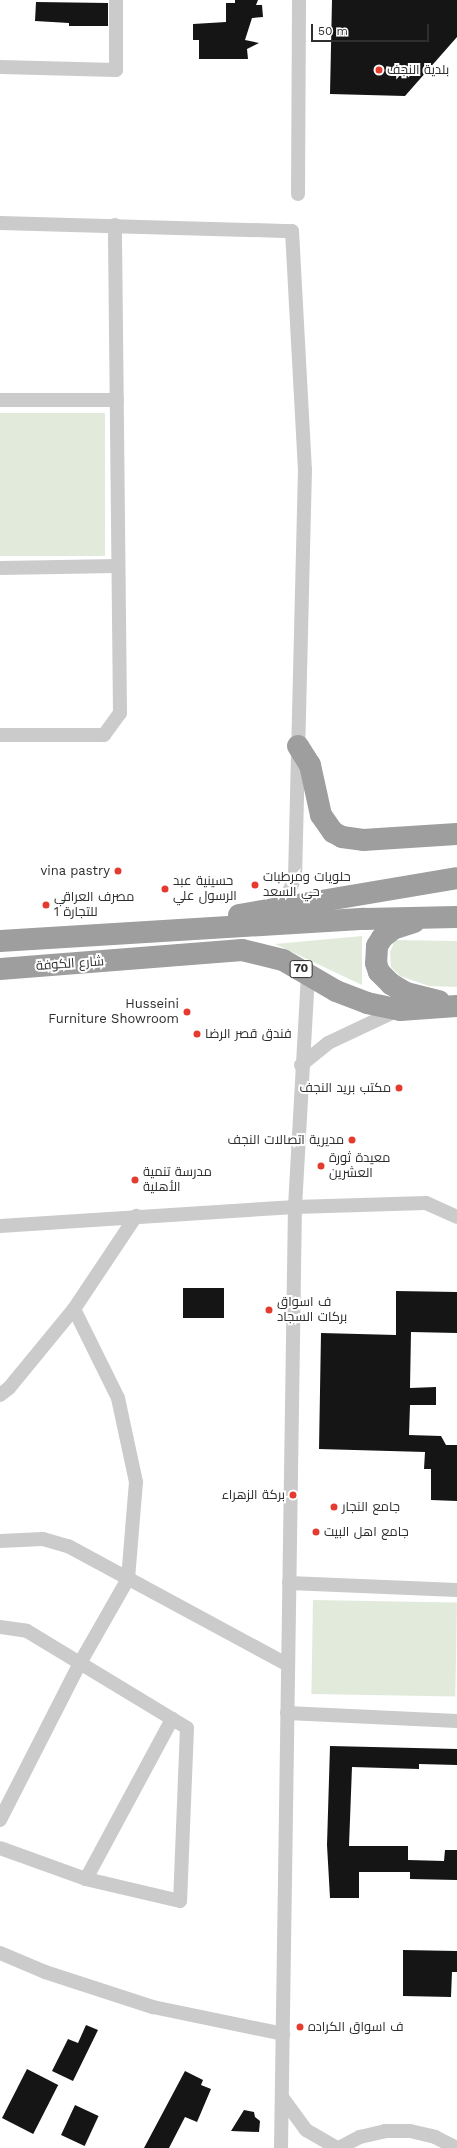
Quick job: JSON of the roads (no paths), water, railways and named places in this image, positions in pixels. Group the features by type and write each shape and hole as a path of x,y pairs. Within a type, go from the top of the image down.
{"highway":[{"path":"298,746 310,765 321,815 329,828 342,838 363,840 457,834"},
{"path":"143,932 457,878"},
{"path":"143,932 364,919 449,918"},
{"path":"449,918 406,923 393,929 377,946 376,963 384,979 406,993 457,1005"},
{"name":"شارع الكوفة","path":"0,941 143,932"},
{"name":"شارع الكوفة","path":"0,969 242,950 284,960 308,974"},
{"name":"70","path":"308,974 351,998 400,1010 457,1005"}],"street":[{"path":"0,67 116,70 116,0"},
{"path":"298,194 299,0"},
{"path":"0,223 115,224 292,231 305,469 295,877 287,897 278,905 264,910"},
{"path":"0,735 104,735 120,713 115,224"},
{"path":"0,400 117,400"},
{"path":"0,568 118,566"},
{"path":"281,2148 295,1207 301,1065 308,974"},
{"path":"301,1065 328,1043 400,1010"},
{"path":"0,1226 136,1216 295,1207 426,1203 457,1217"},
{"path":"0,1395 9,1388 74,1309 136,1216"},
{"path":"0,1820 80,1663 128,1579 136,1482 118,1398 74,1309"},
{"path":"0,1541 30,1538 56,1542 80,1552 288,1664"},
{"path":"289,1583 457,1590"},
{"path":"0,1627 27,1631 187,1728 180,1901 86,1879 0,1848"},
{"path":"287,1713 457,1721"},
{"path":"86,1879 172,1719"},
{"path":"0,1953 45,1972 153,2007 283,2034"},
{"path":"282,2097 306,2130 338,2148 360,2137 385,2131 410,2130 435,2137 457,2148"}],"place":[{"name":"بلدية النجف","path":"379,70"},
{"name":"vina pastry","path":"118,871"},
{"name":"حلويات ومرطبات حي السعد","path":"255,885"},
{"name":"حسينية عبد الرسول علي","path":"165,889"},
{"name":"مصرف العراقي للتجارة 1","path":"46,905"},
{"name":"Husseini Furniture Showroom","path":"187,1012"},
{"name":"فندق قصر الرضا","path":"197,1034"},
{"name":"مكتب بريد النجف","path":"399,1088"},
{"name":"مديرية اتصالات النجف","path":"352,1140"},
{"name":"معيدة ثورة العشرين","path":"321,1166"},
{"name":"مدرسة تنمية الأهلية","path":"135,1180"},
{"name":"ف اسواق بركات السجاد","path":"269,1310"},
{"name":"بركة الزهراء","path":"293,1495"},
{"name":"جامع النجار","path":"334,1507"},
{"name":"جامع اهل البيت","path":"316,1532"},
{"name":"ف اسواق الكراده","path":"300,2027"}]}
